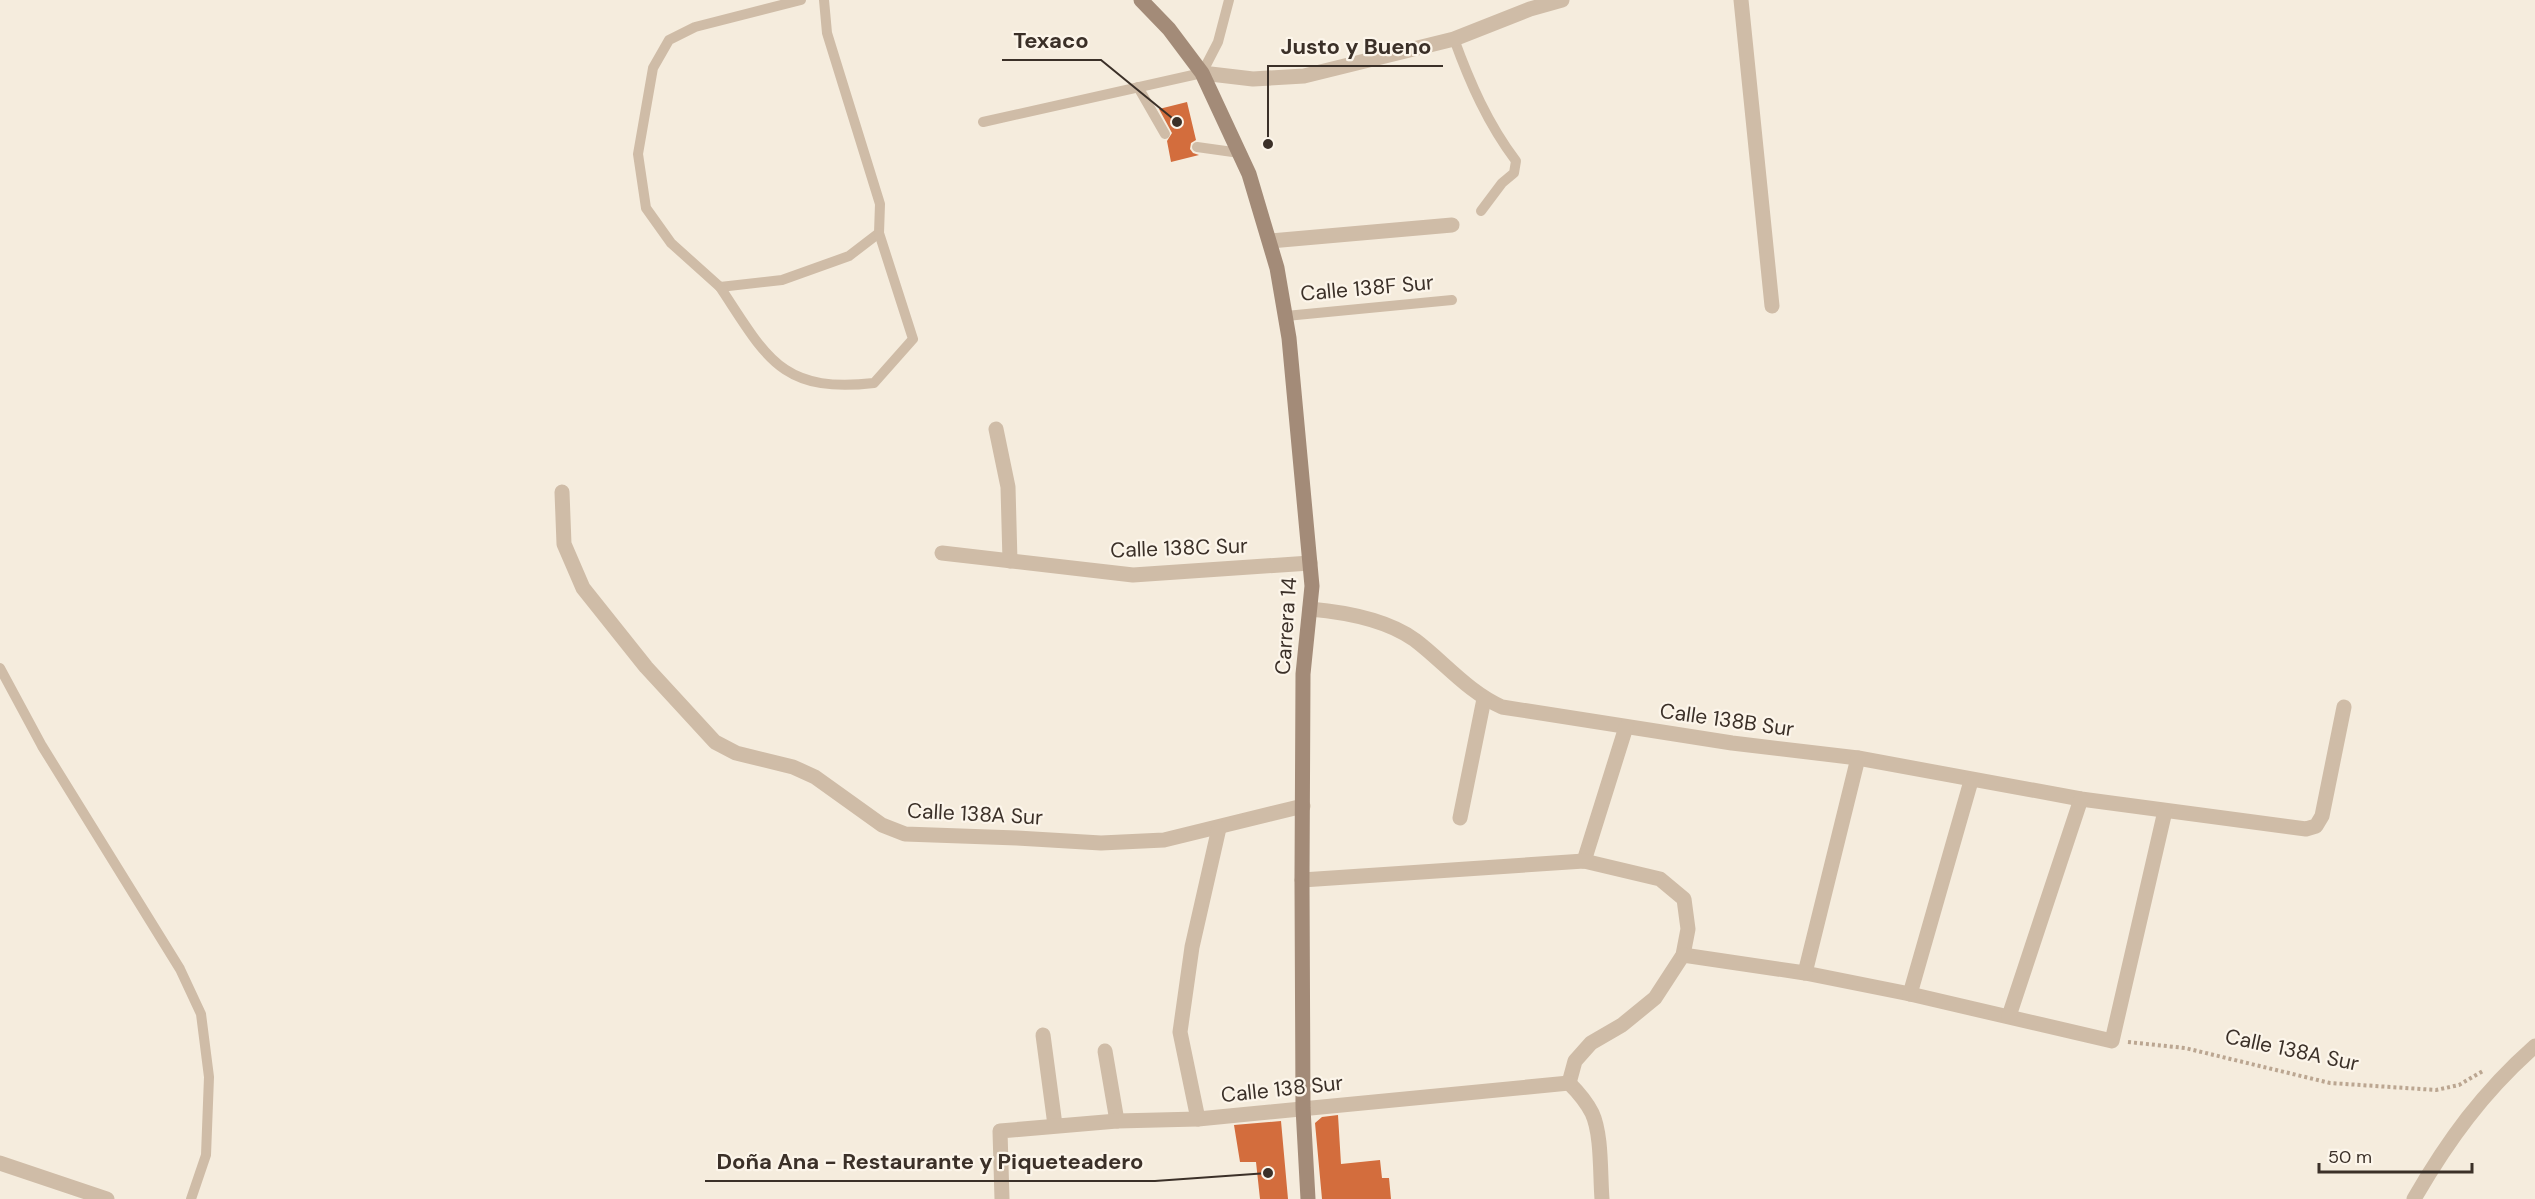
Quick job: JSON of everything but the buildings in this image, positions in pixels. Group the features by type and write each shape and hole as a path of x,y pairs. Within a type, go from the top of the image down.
{"street":[{"name":"Carrera 14","path":"1141,0 1169,29 1202,73 1240,153 1270,241 1286,316 1310,563 1310,609 1303,674 1302,880 1302,1108 1308,1199"},
{"path":"1202,73 1253,79 1304,76 1454,39 1530,9 1562,0"},
{"path":"1741,0 1772,306"},
{"path":"1270,241 1452,225"},
{"path":"996,429 1008,487 1010,561"},
{"name":"Calle 138A Sur","path":"562,492 564,544 583,588 654,675 715,742 736,753 800,770 815,777 882,825 905,834 1101,843 1164,840 1303,806"},
{"name":"Calle 138C Sur","path":"942,553 1133,575 1310,563"},
{"name":"Calle 138B Sur","path":"1310,609 1338,611 1378,622 1412,638 1484,699 1502,707 1626,727 1858,758 1971,781 2081,799 2306,829 2316,826 2322,816 2344,707"},
{"path":"1460,818 1484,699"},
{"path":"1584,861 1626,727"},
{"path":"1805,973 1858,758"},
{"path":"1910,994 1971,781"},
{"path":"2009,1016 2081,799"},
{"path":"1683,955 1805,973 1910,994 2112,1041 2165,811"},
{"path":"1198,1119 1180,1032 1192,946 1219,828"},
{"path":"1302,880 1584,861 1660,879 1684,899 1688,929 1683,955 1655,998 1622,1025 1591,1043 1575,1060 1569,1083 1583,1098 1593,1116 1598,1141 1602,1199"},
{"path":"1043,1035 1055,1125"},
{"path":"2414,1199 2441,1152 2474,1107 2500,1078 2533,1049"},
{"path":"1106,1051 1117,1121"},
{"name":"Calle 138 Sur","path":"1002,1199 1000,1131 1117,1121 1198,1119 1569,1083"},
{"path":"0,1163 107,1199"}],"lane":[{"path":"801,0 695,27 669,40 653,68 638,154 646,208 671,243 720,286 762,350 788,373 814,382 847,386 874,383 913,339 879,233 880,204 827,33 824,0"},
{"path":"983,122 1202,73 1218,42 1229,0"},
{"path":"1454,39 1469,81 1498,137 1516,161 1514,173 1502,183 1481,211"},
{"path":"1138,87 1165,134"},
{"path":"1197,147 1240,153"},
{"path":"720,286 782,280 849,256 879,233"},
{"name":"Calle 138F Sur","path":"1286,316 1452,300"},
{"path":"0,668 42,746 180,969 201,1014 209,1077 206,1155 191,1199"}],"path":[{"name":"Calle 138A Sur","path":"2112,1041 2184,1048 2330,1083 2378,1087 2436,1090 2459,1085 2487,1069"}],"place":[{"name":"Texaco","path":"1177,122"},
{"name":"Justo y Bueno","path":"1268,144"},
{"name":"Doña Ana - Restaurante y Piqueteadero","path":"1268,1173"}]}
